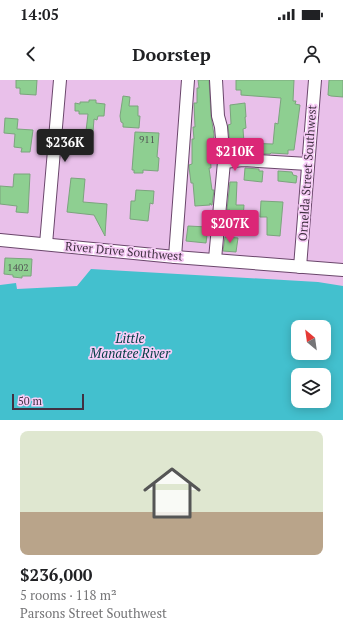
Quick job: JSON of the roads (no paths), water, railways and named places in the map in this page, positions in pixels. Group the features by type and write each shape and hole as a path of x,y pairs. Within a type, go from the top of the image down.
{"street":[{"path":"46,244 60,80"},
{"path":"174,257 188,80"},
{"path":"215,259 224,162 221,127 218,116 216,80"},
{"name":"Ornelda Street Southwest","path":"300,266 315,80"},
{"path":"224,162 243,160 308,164"},
{"name":"River Drive Southwest","path":"0,240 174,257 343,270"}],"water":[{"name":"Little Manatee River","path":"91,269 318,282 343,286 343,420 0,420 0,285 16,283 17,289 77,286"}]}
